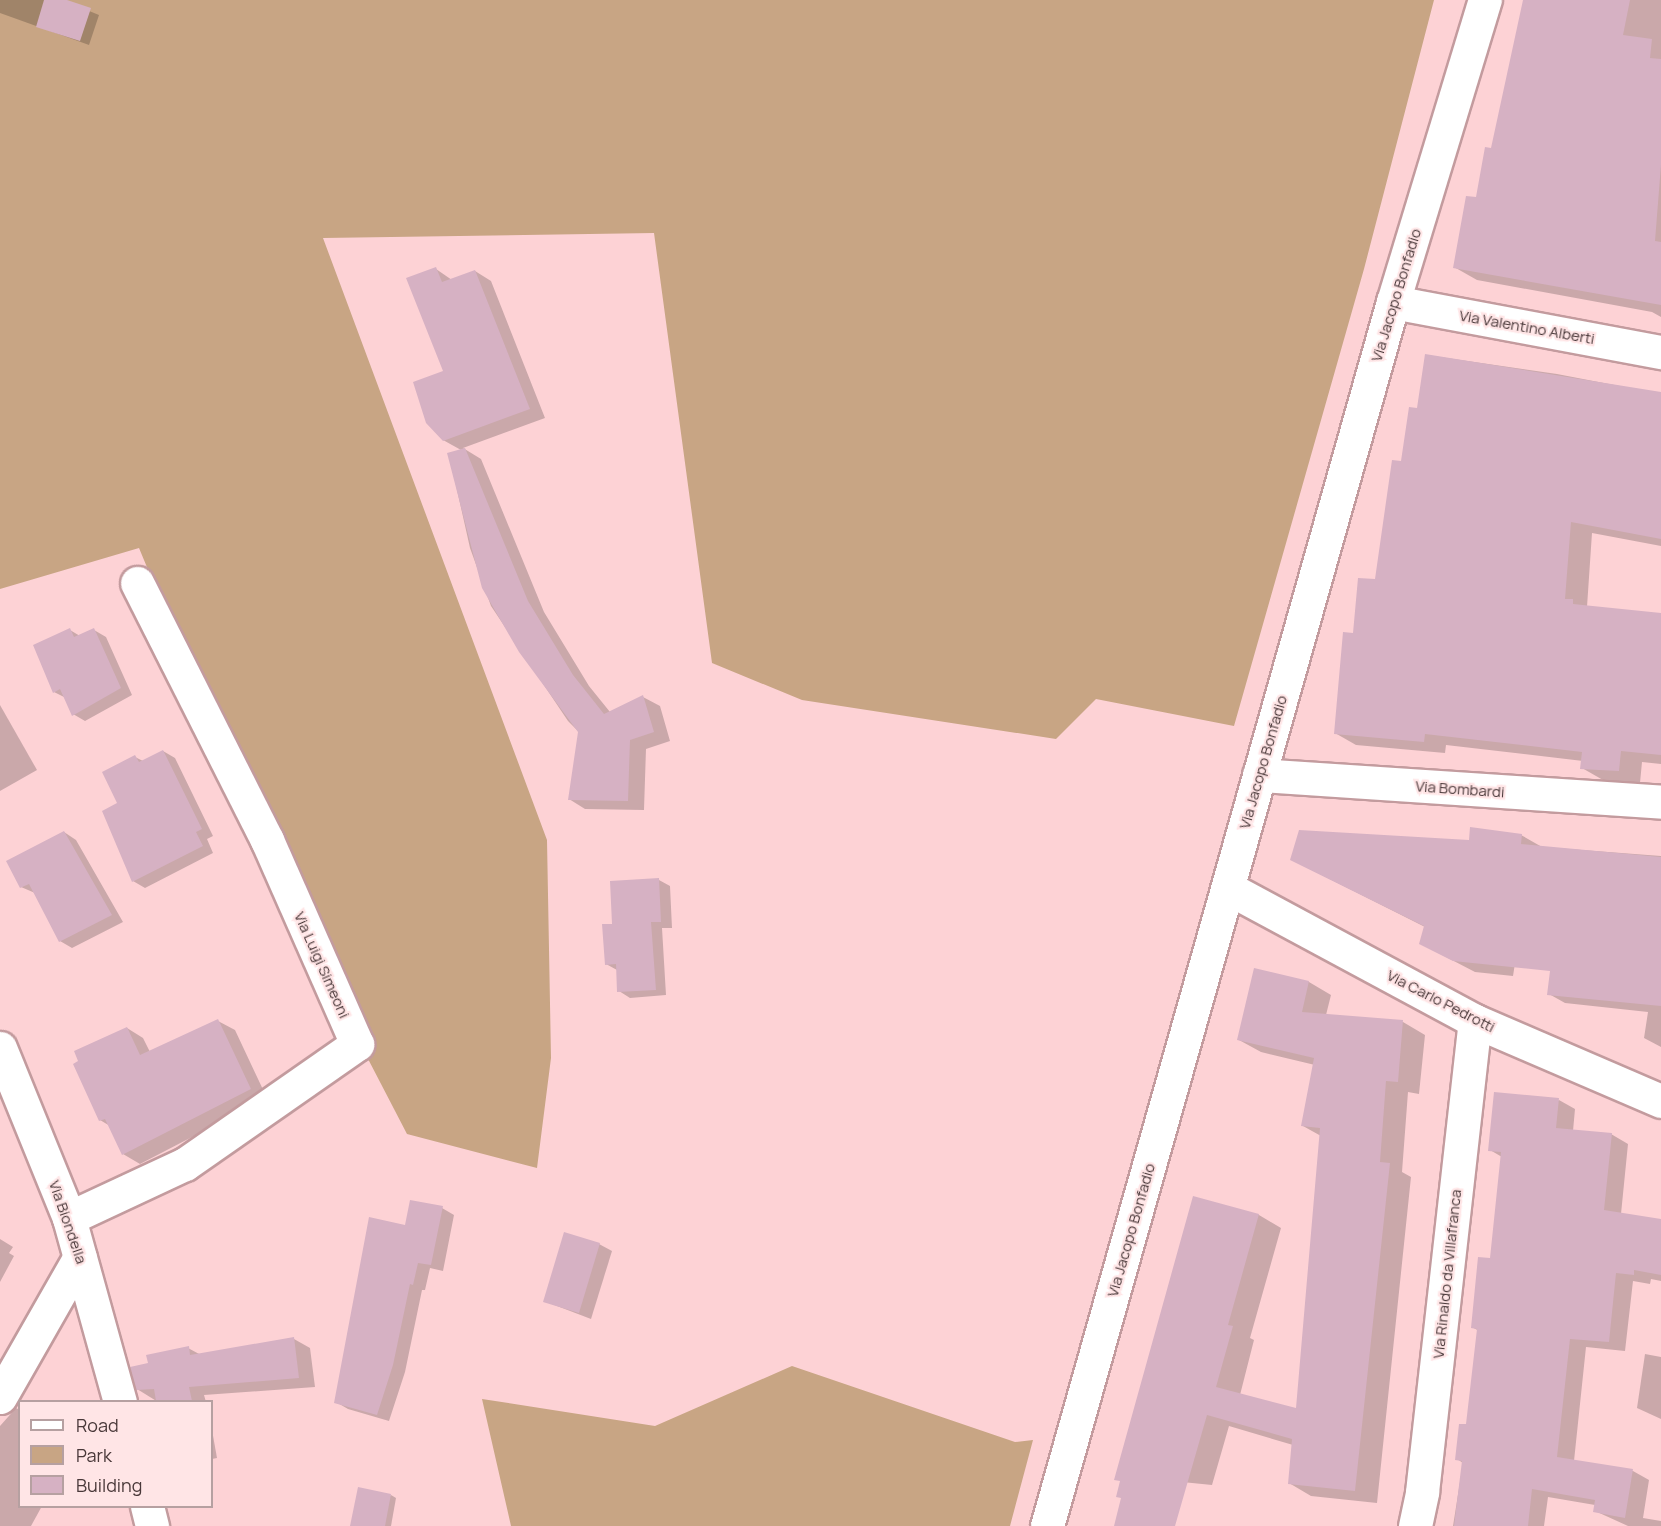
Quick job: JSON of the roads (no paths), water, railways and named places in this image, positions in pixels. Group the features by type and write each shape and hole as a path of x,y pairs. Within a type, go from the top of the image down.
{"street":[{"name":"Via Jacopo Bonfadio","path":"1047,1526 1393,302 1485,0"},
{"name":"Via Valentino Alberti","path":"1393,302 1661,352"},
{"name":"Via Luigi Simeoni","path":"69,1218 185,1164 357,1044 267,840 137,584"},
{"name":"Via Bombardi","path":"1259,775 1661,802"},
{"name":"Via Carlo Pedrotti","path":"1228,888 1476,1021 1661,1101"},
{"name":"Via Rinaldo da Villafranca","path":"1415,1526 1422,1492 1476,1021"},
{"name":"Via Biondella","path":"0,1048 69,1218 120,1400"},
{"path":"0,1397 80,1257"},
{"path":"148,1508 152,1526"}]}
